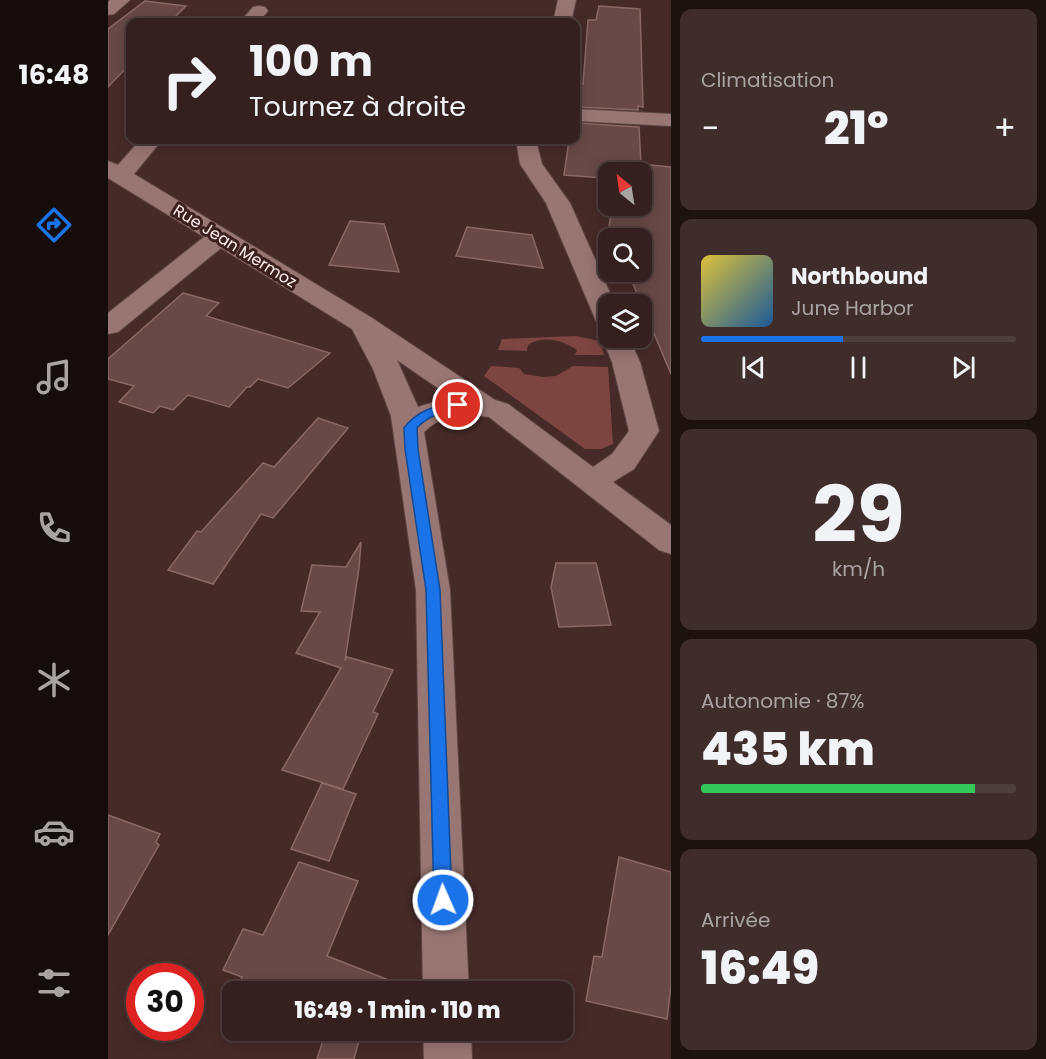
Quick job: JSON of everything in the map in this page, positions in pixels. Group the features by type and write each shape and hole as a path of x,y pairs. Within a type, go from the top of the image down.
{"street":[{"path":"108,10 121,0"},
{"path":"563,18 567,0"},
{"path":"580,115 671,120"},
{"path":"115,172 146,144"},
{"path":"527,144 531,164 558,203 598,296"},
{"name":"Rue Jean Mermoz","path":"115,172 362,324 485,407"},
{"path":"108,326 220,237"},
{"name":"Rue Jean Mermoz","path":"362,324 388,368 411,428 411,449 433,590 446,981"},
{"path":"590,480 614,471 626,461 644,431 620,348"},
{"path":"411,428 425,415 445,407 473,405 506,414 671,542"},
{"path":"447,1041 448,1059"}],"shaded area":[{"path":"576,336 598,341 598,348 602,348 604,355 575,355 577,350 553,340 534,342 528,345 527,351 498,350 502,339"},
{"path":"491,366 519,368 524,374 543,377 556,376 573,366 608,367 613,444 601,449 585,449 484,376"}],"building":[{"path":"145,1 186,6 174,18 126,18 126,68 108,87 108,29"},
{"path":"599,6 640,9 643,107 638,106 638,110 580,107 580,84 583,84 588,20 596,20"},
{"path":"580,123 639,127 641,162 598,162 598,178 564,175 568,144 580,144"},
{"path":"652,165 671,167 671,374 652,329 652,294 637,294 632,282 652,282 652,228 609,228 611,216 652,216"},
{"path":"350,221 384,224 399,272 329,265"},
{"path":"467,227 532,235 543,268 456,256"},
{"path":"183,293 219,303 206,316 330,353 288,388 258,379 247,387 229,407 188,395 173,410 160,406 153,413 119,402 134,386 108,379 108,359"},
{"path":"318,418 348,428 273,518 261,514 213,584 168,570 197,531 201,532 263,463 274,467"},
{"path":"361,542 345,661 347,657 393,670 373,712 378,714 343,789 282,770 341,668 296,653 320,612 301,611 312,565 346,567"},
{"path":"556,563 596,563 611,625 559,627 551,587"},
{"path":"322,783 356,794 329,861 291,849"},
{"path":"108,815 160,834 156,842 159,845 108,935"},
{"path":"619,857 671,872 671,985 667,1019 586,1001 594,956 602,957"},
{"path":"299,862 358,881 327,956 391,981 240,981 242,977 223,970 243,929 263,935"},
{"path":"323,1041 359,1041 354,1059 317,1059"}],"route":[{"path":"443,900 433,590 411,449 411,428 417,420 434,410 458,405"}]}
